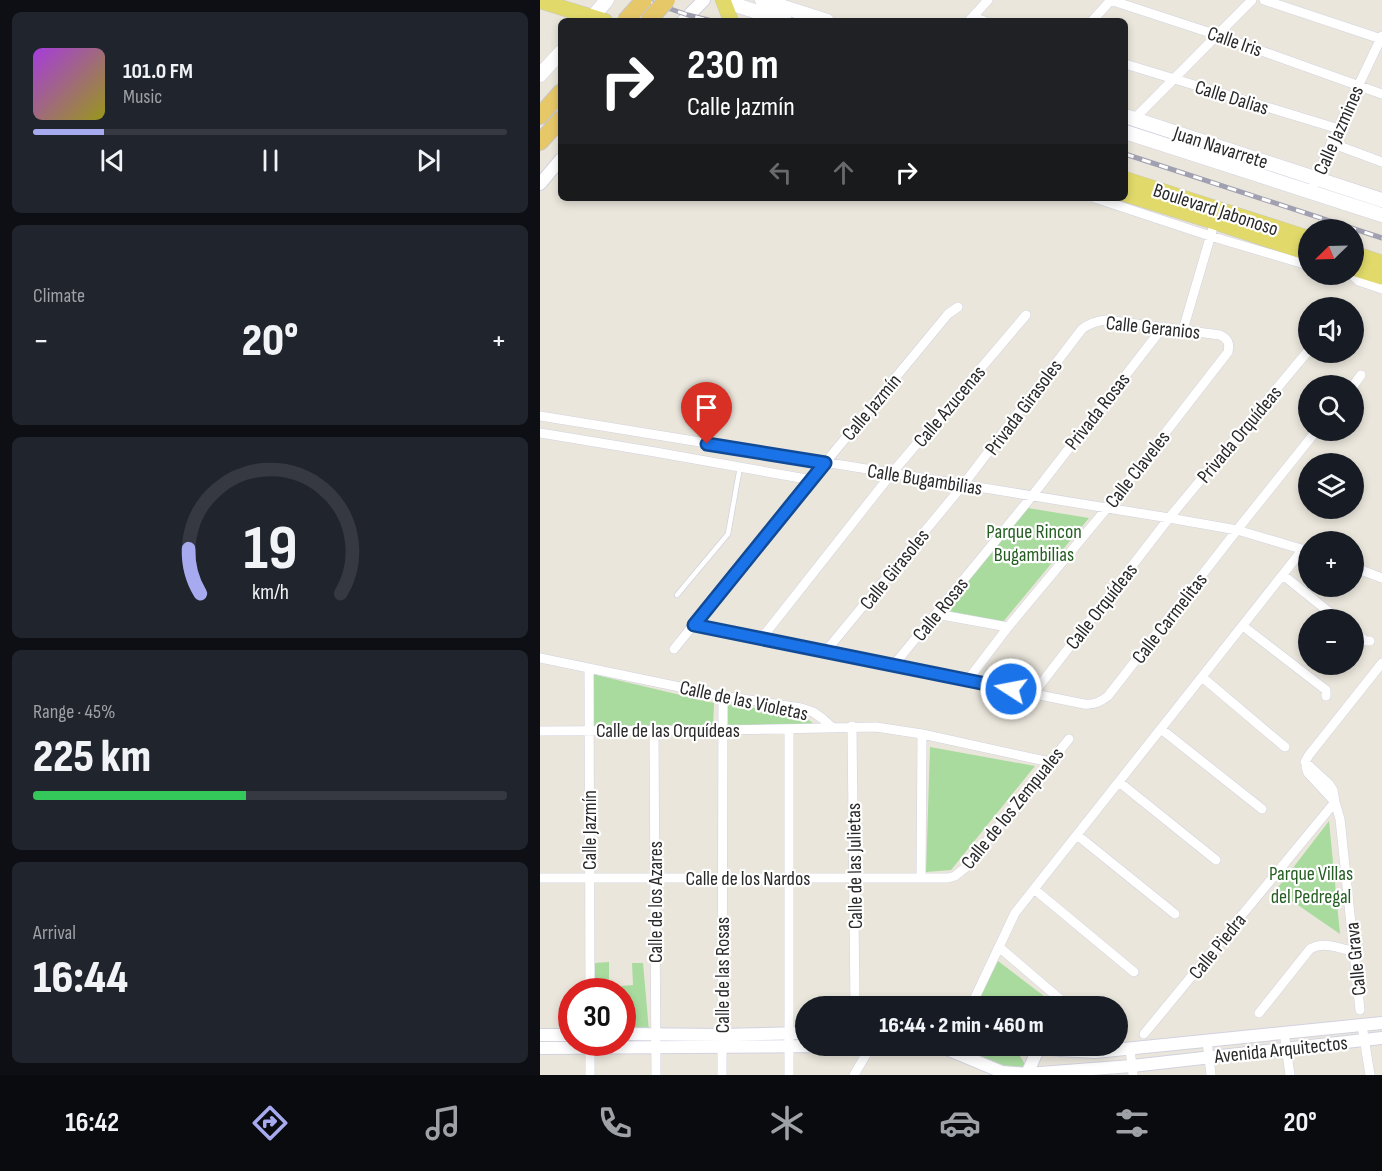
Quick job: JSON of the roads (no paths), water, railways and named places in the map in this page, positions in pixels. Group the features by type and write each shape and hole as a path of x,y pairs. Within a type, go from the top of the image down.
{"highway":[{"path":"628,18 644,0"},
{"path":"651,18 667,0"},
{"path":"540,116 558,95"},
{"path":"540,142 558,122"}],"main road":[{"path":"723,0 730,18"},
{"path":"732,0 736,5 776,18"},
{"path":"762,0 817,18"},
{"path":"540,1 599,13"},
{"path":"540,75 558,57"},
{"name":"Juan Navarrete","path":"1130,118 1382,200"},
{"name":"Juan Navarrete","path":"1128,133 1382,215"},
{"name":"Boulevard Jabonoso","path":"1128,180 1215,222 1298,249"},
{"name":"Boulevard Jabonoso","path":"1128,195 1172,216 1215,222"},
{"path":"1364,257 1382,263"},
{"path":"1364,275 1382,277"}],"street":[{"path":"686,18 704,0"},
{"path":"972,18 988,0"},
{"path":"1095,18 1111,0"},
{"name":"Calle Iris","path":"1111,0 1382,94"},
{"path":"1130,118 1173,79 1251,0"},
{"path":"1264,0 1381,37"},
{"name":"Calle Jazmines","path":"1310,192 1381,37"},
{"name":"Calle Dalias","path":"1128,65 1338,129"},
{"path":"1331,143 1382,162"},
{"path":"540,184 558,163"},
{"path":"1108,201 1172,216"},
{"path":"1183,330 1215,222 1298,249"},
{"path":"1364,283 1382,289"},
{"name":"Calle Jazmín","path":"674,650 948,314 958,307"},
{"name":"Calle Azucenas","path":"761,639 892,473 1026,315"},
{"name":"Calle Geranios","path":"1082,329 1097,321 1106,320 1220,335 1225,338"},
{"name":"Privada Rosas","path":"1032,496 1163,327"},
{"name":"Privada Girasoles","path":"963,485 1082,329"},
{"name":"Calle Claveles","path":"967,681 1008,627 1107,508 1227,352 1229,346 1225,338"},
{"name":"Privada Orquídeas","path":"1169,518 1298,363"},
{"name":"Calle Bugambilias","path":"540,416 1169,518 1237,530 1298,548"},
{"path":"540,434 812,480"},
{"path":"655,452 660,436"},
{"name":"Calle Carmelitas","path":"1033,694 1090,705 1108,696 1308,441"},
{"name":"Calle Girasoles","path":"825,652 963,485"},
{"name":"Calle Rosas","path":"893,666 1032,496"},
{"name":"Calle Orquídeas","path":"1033,694 1169,518"},
{"path":"975,996 1015,913 1298,558"},
{"path":"1286,571 1327,609"},
{"path":"1364,571 1382,578"},
{"path":"936,614 1008,627"},
{"path":"694,625 1033,694"},
{"path":"1243,626 1326,690 1326,696"},
{"path":"1364,639 1370,641"},
{"name":"Calle de las Violetas","path":"540,658 723,696 801,708 813,712 832,726 876,727 922,734 1050,762"},
{"name":"Calle Grava","path":"1360,1010 1340,819 1335,802 1308,772 1305,762 1382,663"},
{"name":"Calle Jazmín","path":"589,668 590,978"},
{"path":"1202,677 1285,747"},
{"name":"Calle de las Rosas","path":"722,1075 723,696"},
{"name":"Calle de las Orquídeas","path":"540,730 723,730 832,726"},
{"name":"Calle de las Julietas","path":"852,726 855,996"},
{"path":"789,729 789,1075"},
{"path":"1161,729 1262,810"},
{"name":"Calle de los Azares","path":"654,730 656,1075"},
{"path":"921,878 922,734"},
{"name":"Calle de los Zempuales","path":"955,876 966,867 1069,739"},
{"path":"1119,782 1216,860"},
{"name":"Calle Piedra","path":"1144,1034 1335,802"},
{"path":"1077,835 1175,914"},
{"name":"Calle de los Nardos","path":"540,878 942,879 955,876"},
{"path":"1034,889 1134,972"},
{"path":"1259,1013 1310,949 1325,945 1354,952"},
{"path":"999,947 1056,996"},
{"name":"Avenida Arquitectos","path":"1130,1049 1382,1023"},
{"path":"1362,1025 1370,1075"},
{"path":"1284,1032 1290,1075"},
{"path":"636,1046 655,1047 795,1033"},
{"path":"636,1034 795,1047"},
{"path":"540,1035 558,1035"},
{"name":"Avenida Arquitectos","path":"963,1056 1002,1072 1027,1075 1132,1070 1209,1057 1382,1038"},
{"path":"1207,1041 1211,1075"},
{"path":"540,1048 558,1047"},
{"path":"1130,1049 1132,1070"},
{"path":"590,1056 590,1075"},
{"path":"854,1075 865,1056"},
{"path":"1027,1075 1031,1056"}],"lane":[{"path":"677,595 728,534 740,467"}],"railway":[{"path":"644,0 700,18"},
{"path":"1128,155 1382,238"}],"park label":[{"name":"Parque Rincon Bugambilias","path":"1034,542"},
{"name":"Parque Villas del Pedregal","path":"1311,884"}]}
